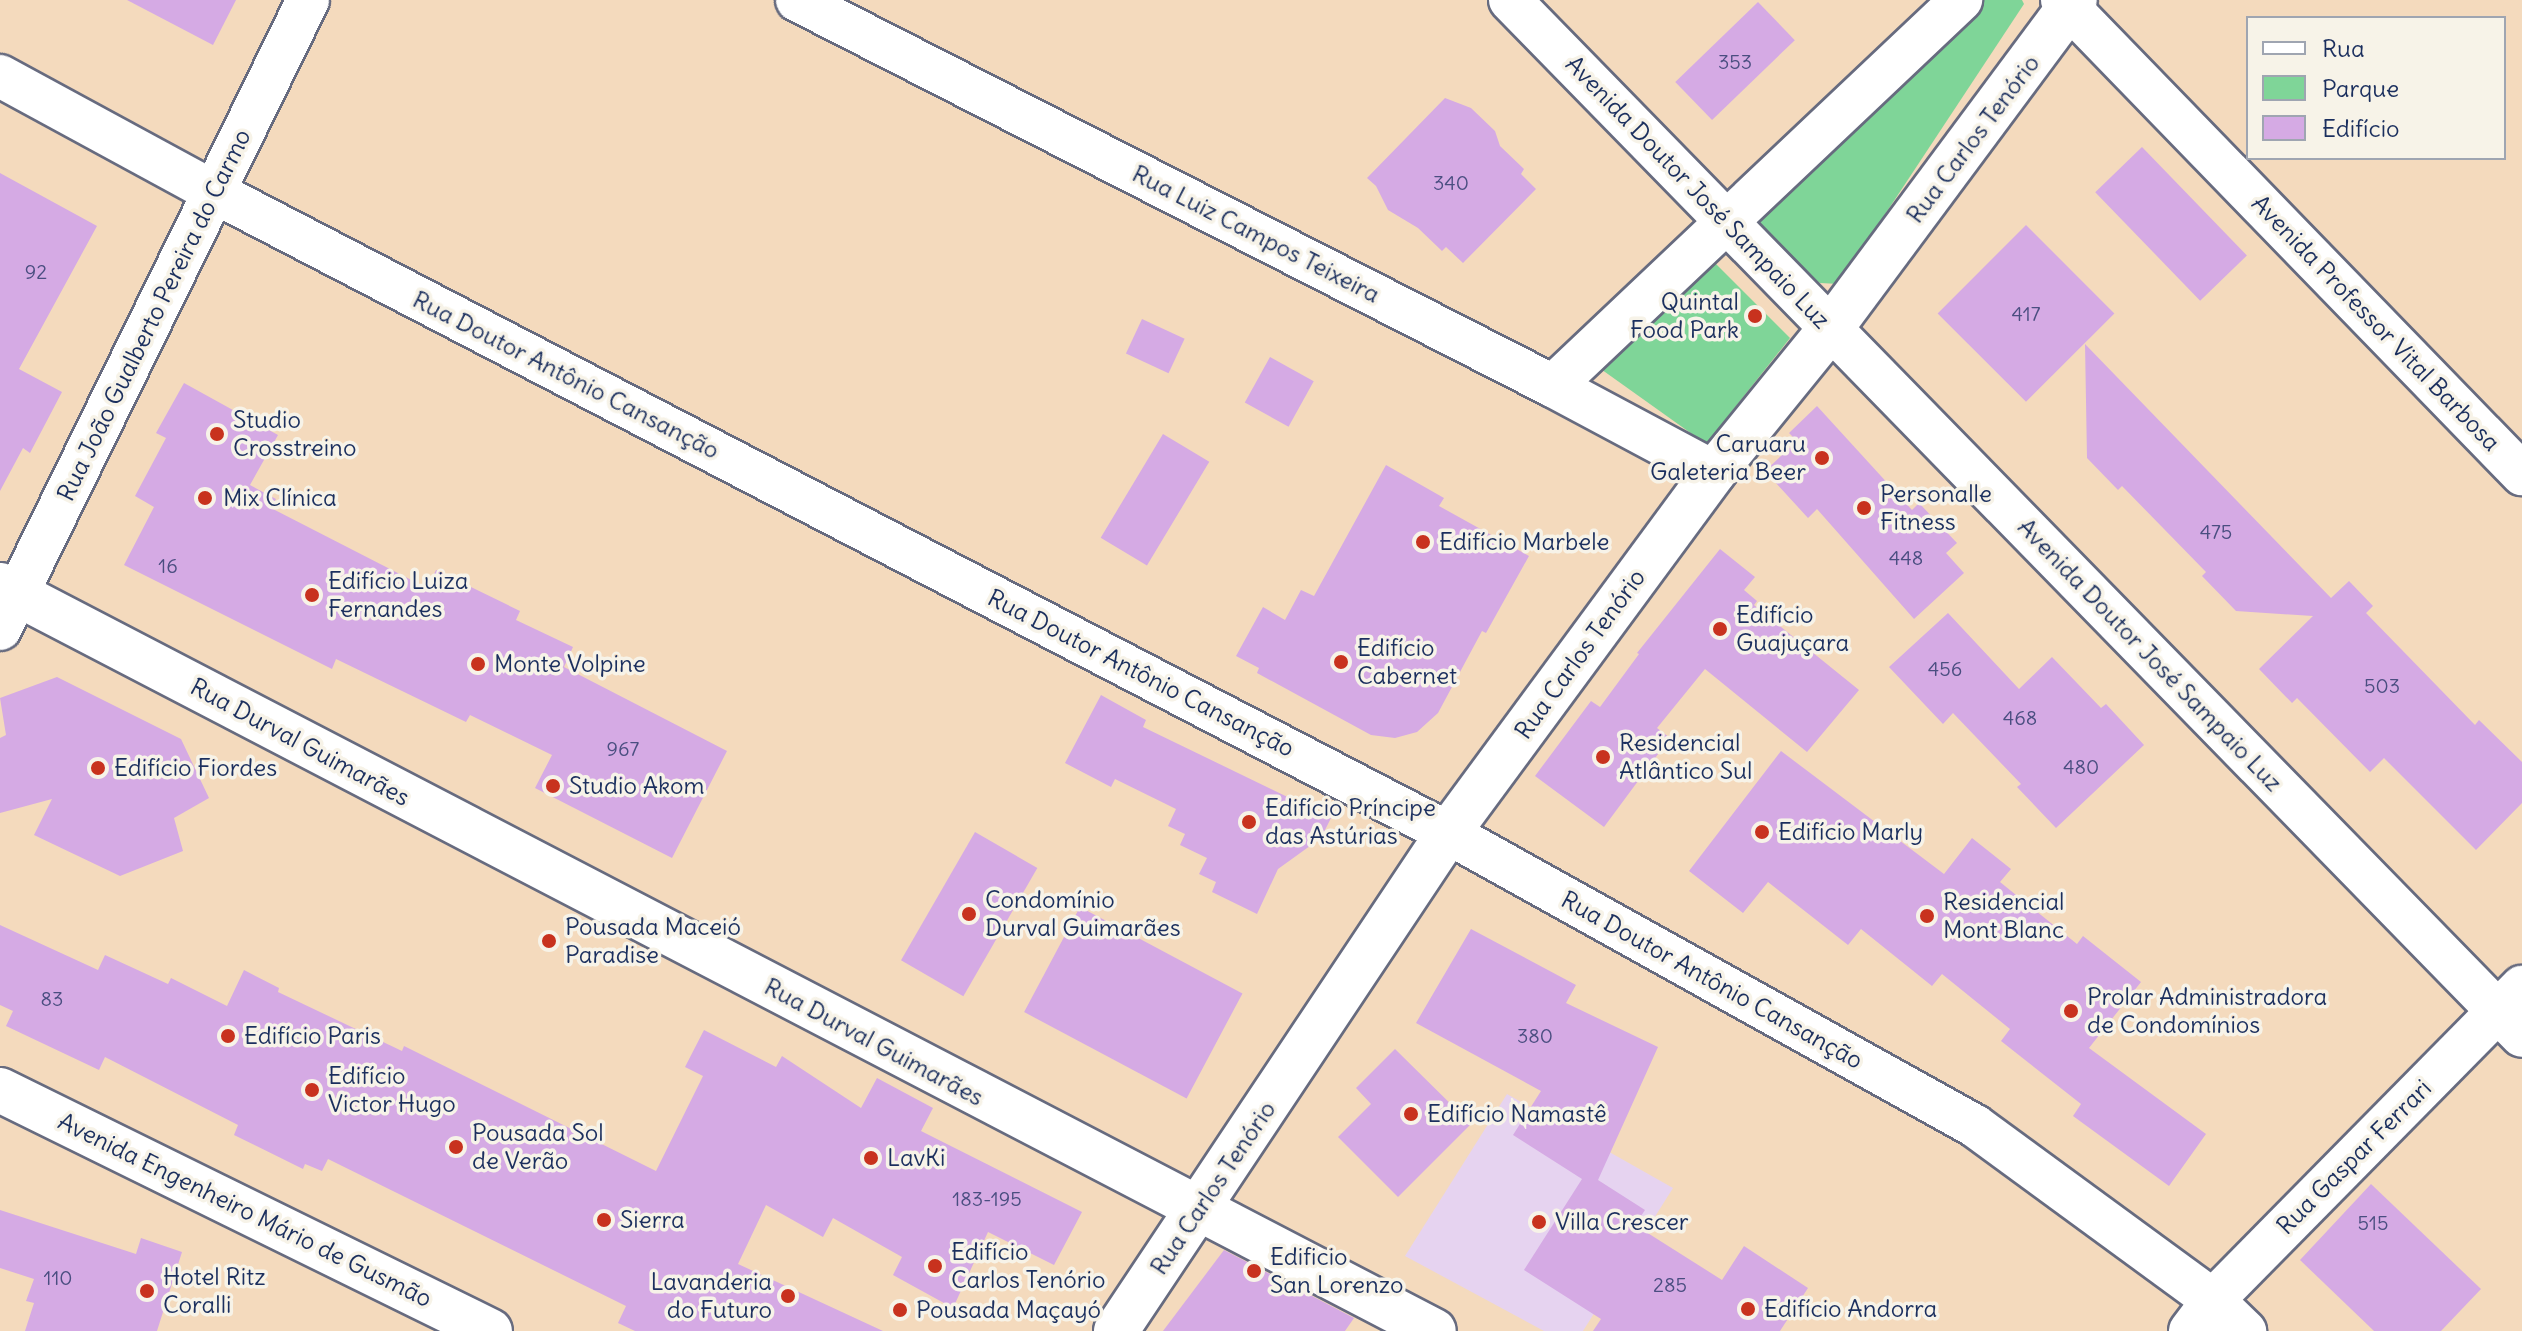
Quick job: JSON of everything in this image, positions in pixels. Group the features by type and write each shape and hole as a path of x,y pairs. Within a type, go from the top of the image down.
{"street":[{"name":"Rua João Gualberto Pereira do Carmo","path":"6,603 308,0"},
{"name":"Rua Luiz Campos Teixeira","path":"797,0 1553,386 1714,472"},
{"name":"Avenida Doutor José Sampaio Luz","path":"1510,0 1831,328 2514,1011"},
{"path":"1553,386 1961,0"},
{"name":"Rua Carlos Tenório","path":"1116,1331 1199,1212 1448,833 1714,472 1831,328 2069,3"},
{"name":"Avenida Professor Vital Barbosa","path":"2069,3 2522,474"},
{"name":"Rua Doutor Antônio Cansanção","path":"0,76 214,192 1448,833 1975,1126 2201,1316 2245,1331"},
{"name":"Rua Durval Guimarães","path":"6,603 1434,1331"},
{"name":"Rua Gaspar Ferrari","path":"2201,1316 2514,1011"},
{"name":"Avenida Engenheiro Mário de Gusmão","path":"0,1090 490,1331"}],"shaded area":[{"name":"Villa Crescer","path":"1507,1094 1673,1188 1583,1331 1544,1331 1405,1256"}],"green space":[{"path":"1974,0 2022,0 2024,4 1839,284 1820,283 1780,259 1759,229 1755,208"},
{"path":"1706,254 1790,338 1706,444 1591,362"}],"building":[{"path":"127,0 236,0 213,45"},
{"path":"1758,2 1795,40 1712,120 1675,82"},
{"path":"1445,98 1471,108 1495,131 1500,146 1524,169 1521,174 1536,189 1463,263 1446,247 1442,251 1418,228 1388,210 1376,186 1367,178"},
{"path":"2142,147 2247,256 2200,301 2095,192"},
{"path":"0,173 97,226 19,369 62,392 30,453 23,448 0,491"},
{"path":"2026,225 2114,313 2026,402 1938,313"},
{"path":"1142,319 1185,339 1169,373 1126,353"},
{"path":"2085,344 2331,598 2349,581 2373,606 2366,613 2475,725 2479,720 2522,762 2522,803 2476,850 2384,758 2370,772 2297,698 2292,703 2259,669 2313,616 2236,611 2202,576 2206,572 2122,486 2118,490 2087,458"},
{"path":"1270,357 1314,381 1289,427 1245,402"},
{"path":"184,383 278,435 250,485 276,499 271,508 427,588 436,570 520,611 516,620 573,647 564,667 727,751 672,858 535,788 552,755 470,715 466,722 336,659 332,669 124,565 154,507 135,496 166,438 156,433"},
{"path":"1817,406 1912,510 1919,503 1957,543 1946,553 1964,573 1914,619 1817,509 1808,518 1765,471 1797,441 1789,433"},
{"path":"1163,434 1209,462 1147,566 1101,538"},
{"path":"1386,465 1444,498 1439,506 1529,556 1486,633 1482,631 1438,713 1417,732 1395,738 1371,735 1257,673 1259,668 1236,656 1263,607 1285,620 1301,590 1314,596"},
{"path":"1720,549 1755,577 1744,590 1757,601 1754,605 1859,690 1807,752 1705,669 1657,728 1670,738 1604,827 1535,776 1591,701 1600,707 1637,653"},
{"path":"1948,613 2019,689 2052,657 2101,708 2106,704 2144,745 2056,828 2017,787 2021,784 1953,713 1943,724 1889,667"},
{"name":"Edifício Fiordes","path":"57,677 181,739 209,798 174,818 183,851 120,876 34,835 52,799 0,813 0,738 6,735 0,698"},
{"name":"Edifício Príncipe das Astúrias","path":"1101,695 1146,720 1143,727 1331,818 1321,838 1278,869 1257,914 1212,892 1216,882 1199,874 1207,858 1180,845 1185,834 1168,826 1176,809 1115,779 1111,787 1065,763"},
{"path":"1781,751 1944,874 1972,838 2011,869 2000,882 2077,944 2083,936 2141,982 2089,1048 2206,1134 2169,1186 2073,1116 2081,1104 2001,1041 2010,1029 1942,974 1932,986 1861,929 1848,945 1768,882 1743,913 1689,871"},
{"name":"Condomínio Durval Guimarães","path":"975,832 1037,868 963,996 901,960"},
{"path":"1080,907 1242,993 1187,1098 1024,1012"},
{"path":"0,925 98,970 105,955 168,984 171,978 227,1006 244,970 279,988 278,992 402,1051 404,1046 656,1171 703,1076 685,1067 704,1030 776,1067 782,1056 861,1108 877,1078 933,1108 921,1131 1082,1212 1054,1265 988,1232 953,1308 893,1275 902,1257 833,1218 823,1237 766,1205 738,1264 883,1331 635,1331 618,1323 626,1306 328,1159 322,1171 305,1164 303,1169 234,1135 238,1125 105,1057 99,1070 6,1026 13,1011 0,1005"},
{"path":"1471,929 1576,985 1566,1003 1658,1047 1598,1180 1645,1210 1635,1225 1722,1280 1744,1246 1808,1288 1780,1331 1593,1331 1601,1319 1524,1270 1582,1179 1513,1135 1541,1091 1416,1023"},
{"name":"Edifício Namastê","path":"1395,1049 1471,1124 1398,1197 1338,1137 1371,1104 1356,1088"},
{"path":"2371,1184 2481,1289 2441,1331 2374,1331 2300,1260"},
{"path":"0,1210 136,1254 141,1238 182,1252 157,1331 25,1331 34,1303 26,1301 34,1279 0,1268"},
{"name":"Edificio San Lorenzo","path":"1224,1250 1354,1318 1345,1331 1163,1331"}],"place":[{"name":"Quintal Food Park","path":"1755,316"},
{"name":"Studio Crosstreino","path":"217,434"},
{"name":"Caruaru Galeteria Beer","path":"1822,458"},
{"name":"Mix Clínica","path":"205,498"},
{"name":"Personalle Fitness","path":"1864,508"},
{"name":"Edifício Marbele","path":"1423,542"},
{"name":"Edifício Luiza Fernandes","path":"312,595"},
{"name":"Edifício Guajuçara","path":"1720,629"},
{"name":"Edifício Cabernet","path":"1341,662"},
{"name":"Monte Volpine","path":"478,664"},
{"name":"Residencial Atlântico Sul","path":"1603,757"},
{"name":"Edifício Fiordes","path":"98,768"},
{"name":"Studio Akom","path":"553,786"},
{"name":"Edifício Príncipe das Astúrias","path":"1249,822"},
{"name":"Edifício Marly","path":"1762,832"},
{"name":"Condomínio Durval Guimarães","path":"969,914"},
{"name":"Residencial Mont Blanc","path":"1927,916"},
{"name":"Pousada Maceió Paradise","path":"549,941"},
{"name":"Prolar Administradora de Condomínios","path":"2071,1011"},
{"name":"Edifício Paris","path":"228,1036"},
{"name":"Edifício Victor Hugo","path":"312,1090"},
{"name":"Edifício Namastê","path":"1411,1114"},
{"name":"Pousada Sol de Verão","path":"456,1147"},
{"name":"LavKi","path":"871,1158"},
{"name":"Sierra","path":"604,1220"},
{"name":"Villa Crescer","path":"1539,1222"},
{"name":"Edifício Carlos Tenório","path":"935,1266"},
{"name":"Edificio San Lorenzo","path":"1254,1271"},
{"name":"Hotel Ritz Coralli","path":"147,1291"},
{"name":"Lavanderia do Futuro","path":"788,1296"},
{"name":"Edifício Andorra","path":"1748,1309"},
{"name":"Pousada Maçayó","path":"900,1310"}]}
